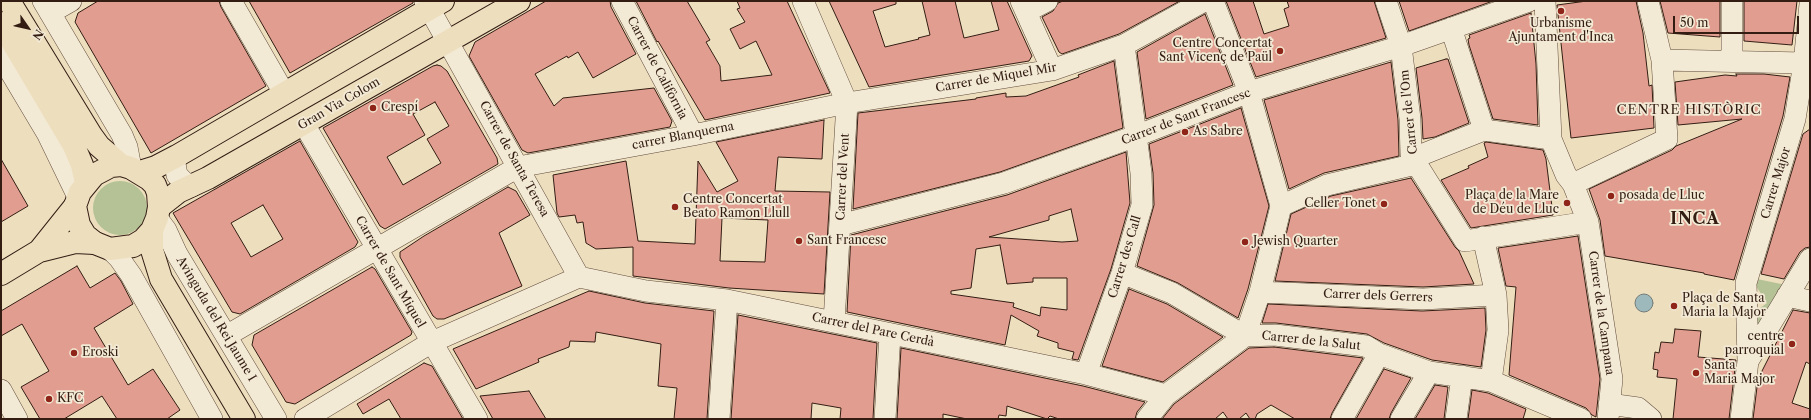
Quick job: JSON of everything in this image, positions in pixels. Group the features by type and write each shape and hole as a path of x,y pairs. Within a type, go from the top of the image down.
{"main road":[{"path":"1,274 39,251 75,242 109,247 132,246 143,240 156,219 158,193 155,185 149,179 99,146 82,122 9,1"},
{"name":"Gran Via Colom","path":"156,219 178,192 192,186 304,124 519,1"},
{"path":"39,251 80,195 102,169 111,166 131,168 156,167 284,93 432,4"},
{"path":"1,23 74,146 82,165 79,225 84,235 109,247"},
{"name":"Avinguda del Rei Jaume I","path":"156,219 152,250 162,279 244,419"},
{"name":"Avinguda del Rei Jaume I","path":"109,247 138,257 162,279"}],"street":[{"path":"72,1 47,7 122,135 127,147 131,168"},
{"path":"230,1 284,93"},
{"name":"Carrer de Califòrnia","path":"622,1 693,135"},
{"path":"803,1 847,103"},
{"path":"1047,1 1023,6 1052,70"},
{"name":"Carrer de Miquel Mir","path":"847,103 1052,70 1124,46 1204,1"},
{"path":"1147,419 1166,395 1245,336 1260,292 1281,206 1249,92 1213,1"},
{"name":"Carrer de l'Om","path":"1386,1 1401,46 1410,119 1411,155 1465,240 1483,237"},
{"name":"Carrer de Sant Francesc","path":"840,225 1004,183 1136,136 1249,92 1401,46 1529,1"},
{"path":"1491,381 1498,330 1496,295 1483,237 1588,222 1550,139 1545,1"},
{"path":"1569,179 1667,139 1662,60 1648,1"},
{"path":"1732,1 1732,61"},
{"name":"Carrer de Santa Teresa","path":"432,4 447,42 579,277"},
{"name":"Carrer Major","path":"1741,419 1748,361 1746,283 1803,123 1804,63 1810,4"},
{"path":"1451,28 1484,130"},
{"name":"Carrer des Call","path":"1086,374 1122,273 1142,205 1141,173 1124,46"},
{"path":"1,56 47,134 80,195"},
{"path":"1662,60 1804,63"},
{"name":"carrer Blanquerna","path":"226,336 518,167 693,135 847,103"},
{"name":"Carrer del Vent","path":"834,322 847,103"},
{"name":"Carrer de Sant Miquel","path":"304,124 477,419"},
{"path":"1281,206 1327,185 1416,164 1421,155 1484,130 1550,139"},
{"path":"177,156 174,164 177,175 184,182 192,186"},
{"path":"1569,179 1586,163"},
{"name":"Avinguda del Rei Jaume I","path":"156,219 166,230 177,254 276,419"},
{"name":"Carrer de la Campana","path":"1588,222 1612,379 1608,411"},
{"path":"109,247 131,275 212,419"},
{"path":"1748,361 1810,259"},
{"path":"1122,273 1172,293 1245,336"},
{"path":"305,419 432,342 579,277"},
{"name":"Carrer del Pare Cerdà","path":"579,277 646,291 727,300 1086,374 1166,395"},
{"name":"Carrer dels Gerrers","path":"1260,292 1423,299 1496,295"},
{"path":"1787,296 1810,301"},
{"path":"719,419 727,300"},
{"path":"885,419 890,334"},
{"name":"Carrer de la Salut","path":"1245,336 1275,335 1366,346 1379,354 1429,372 1491,381 1581,419"},
{"path":"1342,419 1379,354"},
{"path":"1401,419 1429,372"},
{"path":"1456,419 1462,376"},
{"path":"1,390 17,419"},
{"path":"1608,411 1638,408 1651,419"}],"green space":[{"path":"115,181 125,181 135,185 143,193 147,203 147,213 143,223 135,231 125,235 115,235 105,231 97,223 93,213 93,203 97,193 105,185"},
{"path":"1757,279 1786,285 1753,336 1752,314 1767,303 1756,286"}],"water":[{"path":"1640,294 1648,294 1653,299 1651,310 1648,312 1640,312 1635,307 1635,299"}],"building":[{"path":"98,1 219,1 266,86 151,153 75,22 78,13"},
{"path":"249,1 413,1 413,3 290,73"},
{"path":"546,1 610,1 611,7 636,54 593,78 578,52 568,58 567,56 535,74 554,106 563,98 654,88 672,121 670,127 528,153 522,150 469,56 475,42"},
{"path":"636,1 687,1 710,40 706,42 720,66 721,81 772,75 756,41 740,49 730,29 745,22 737,9 740,8 737,1 787,1 830,93 705,120 658,41 657,42"},
{"path":"829,1 896,1 896,4 873,11 885,47 930,35 922,1 955,1 964,38 999,30 991,1 1007,1 1032,56 1029,61 869,87"},
{"path":"1063,1 1178,2 1119,34 1062,54 1059,52 1042,17 1053,11 1058,3"},
{"path":"1226,1 1253,1 1264,34 1289,26 1284,9 1289,7 1287,1 1374,1 1386,38 1256,77"},
{"path":"1399,1 1493,1 1409,31"},
{"path":"1587,1 1636,1 1643,33 1649,86 1652,85 1654,128 1571,138 1557,5"},
{"path":"1660,1 1720,1 1720,37 1668,33"},
{"path":"1744,1 1797,1 1792,45 1744,41"},
{"path":"1531,13 1536,64 1538,125 1493,119 1469,45 1469,35"},
{"path":"1205,14 1233,85 1146,119 1137,52"},
{"path":"1448,59 1469,123 1435,137 1423,139 1416,68"},
{"path":"1114,61 1123,128 1000,172 853,209 858,113 976,99 1006,93 1006,97 1026,96 1079,77 1078,75"},
{"path":"1391,62 1398,120 1399,156 1324,173 1289,189 1264,100"},
{"path":"433,66 441,66 447,71 497,158 498,164 385,229 380,226 323,128","holes":["435,102 449,126 427,139 441,163 403,185 387,157 425,135 413,114"]},
{"path":"1736,74 1764,74 1790,77 1783,116 1734,280 1704,273 1605,256 1600,220 1589,189 1672,150 1676,146 1742,119 1678,125 1675,82 1725,75 1737,76"},
{"path":"1241,108 1269,206 1248,289 1238,318 1178,283 1137,266 1154,205 1153,173 1149,144"},
{"path":"824,120 822,159 778,157 775,191 830,192 824,294 729,288 633,276 633,247 596,249 586,243 583,222 577,223 575,215 559,217 557,213 553,175 626,161 638,241 695,244 698,161 717,192 738,181 716,142","holes":["722,218 768,220 765,262 720,261"]},
{"path":"1810,129 1810,247 1805,248 1800,252 1784,279 1761,274 1803,134"},
{"path":"300,141 358,242 355,247 240,314 232,312 173,213","holes":["263,205 283,239 251,257 231,223"]},
{"path":"1486,142 1543,150 1546,159 1553,215 1471,228 1441,180 1469,168 1468,166 1488,157 1484,143"},
{"path":"1126,152 1130,203 1111,269 1078,360 1072,359 1074,352 1058,348 1058,343 1037,336 1039,331 1011,315 1005,345 847,312 851,235 1007,195","holes":["1071,209 1078,241 1062,242 989,237 1049,220 1049,216","1000,245 1007,284 1033,282 1033,278 1067,278 1067,310 1041,307 1040,316 1013,307 1014,303 951,294 951,291 971,288 976,249"]},
{"path":"1,159 28,206 1,222"},
{"path":"1411,178 1459,251 1474,284 1423,287 1275,281 1291,214 1331,196"},
{"path":"508,187 516,191 530,215 499,233 522,286 444,319 437,319 433,316 400,257 400,252 424,236"},
{"path":"1578,236 1600,379 1596,417 1586,408 1509,375 1516,287 1506,286 1498,248"},
{"name":"Eroski","path":"77,266 90,288 115,273 121,281 133,304 94,328 128,385 153,369 180,410 167,419 117,419 102,396 64,419 40,419 21,387 49,371 22,324 1,336 1,311"},
{"path":"372,267 375,269 412,332 411,335 295,404 286,402 252,345 254,335"},
{"path":"1129,289 1167,304 1223,337 1163,382 1102,366"},
{"path":"589,291 645,303 714,311 707,419 674,419 677,388 658,386 661,344 596,332 595,342 570,341 569,347 538,359 539,362 476,389 453,349"},
{"path":"1268,304 1422,311 1485,308 1486,330 1481,367 1432,360 1384,343 1367,334 1276,323 1262,323"},
{"path":"1793,310 1810,313 1810,364 1806,362 1792,403 1810,409 1810,419 1753,419 1757,387 1762,371"},
{"path":"738,315 877,343 873,419 840,419 841,408 812,403 811,419 731,419"},
{"name":"Santa Maria Major","path":"1675,329 1701,331 1698,357 1736,360 1729,419 1673,419 1677,379 1657,377 1658,370 1653,369 1655,352 1659,353 1661,342 1673,343"},
{"path":"1274,347 1363,358 1330,419 1295,419 1271,405 1257,414 1255,419 1250,419 1246,413 1239,419 1228,419 1223,412 1215,419 1162,419 1174,404 1249,348"},
{"path":"901,348 1083,386 1145,402 1137,412 1135,419 1059,419 1050,416 1047,419 1007,406 1006,416 999,415 998,419 967,419 943,414 943,419 897,419"},
{"path":"424,363 432,366 463,419 401,419 389,399 363,414 357,404"},
{"path":"1384,369 1411,378 1389,419 1356,419"},
{"path":"1435,385 1448,387 1444,419 1415,419"},
{"path":"1472,390 1488,393 1526,409 1523,419 1468,419"},
{"path":"529,391 546,419 493,419 480,396"}],"place":[{"name":"Urbanisme Ajuntament d'Inca","path":"1561,11"},
{"name":"Centre Concertat Sant Vicenç de Paül","path":"1280,51"},
{"name":"Crespí","path":"373,108"},
{"name":"As Sabre","path":"1185,132"},
{"name":"posada de Lluc","path":"1611,196"},
{"name":"Plaça de la Mare de Déu de Lluc","path":"1567,203"},
{"name":"Celler Tonet","path":"1384,204"},
{"name":"Centre Concertat Beato Ramon Llull","path":"675,207"},
{"name":"Sant Francesc","path":"799,241"},
{"name":"Jewish Quarter","path":"1245,242"},
{"name":"Plaça de Santa Maria la Major","path":"1674,306"},
{"name":"centre parroquial","path":"1792,344"},
{"name":"Eroski","path":"74,353"},
{"name":"Santa Maria Major","path":"1696,373"},
{"name":"KFC","path":"49,399"}],"district":[{"name":"CENTRE HISTÒRIC","path":"1689,110"},
{"name":"INCA","path":"1695,219"}]}
